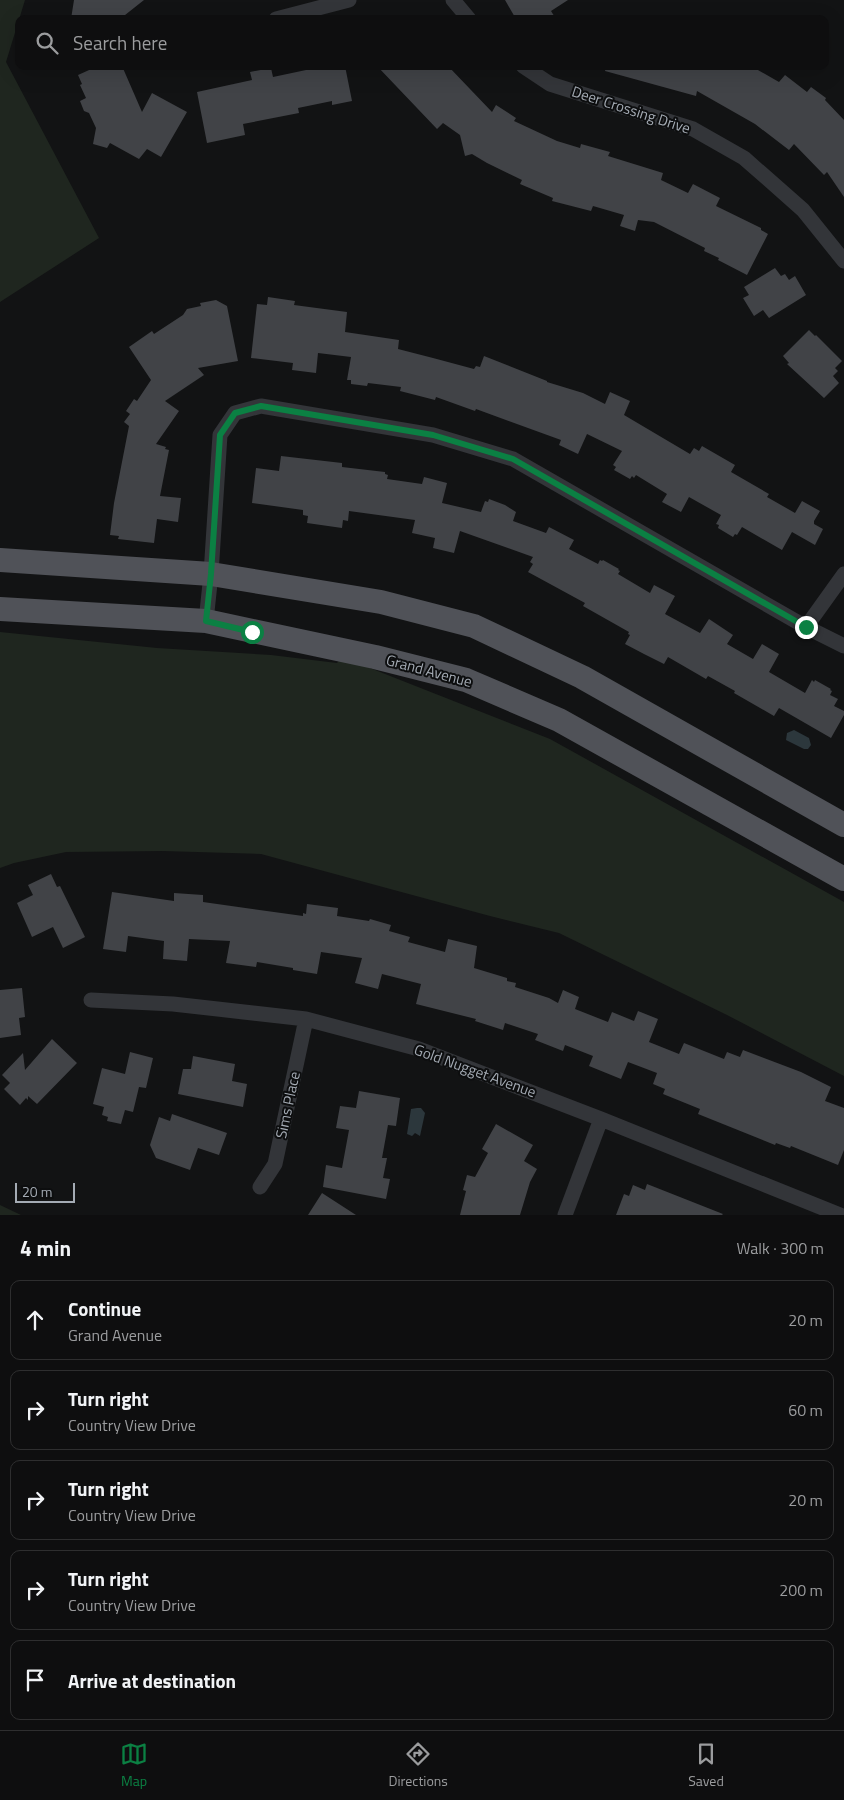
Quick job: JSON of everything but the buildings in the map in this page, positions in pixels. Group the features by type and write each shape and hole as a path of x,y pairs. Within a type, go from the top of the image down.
{"main road":[{"path":"0,560 211,574 381,602 474,626 582,677 844,825"},
{"name":"Grand Avenue","path":"0,609 206,621 376,657 466,680 559,720 844,879"}],"street":[{"path":"291,15 349,0"},
{"path":"453,0 466,15"},
{"name":"Deer Crossing Drive","path":"529,70 550,84 693,129 744,158 803,210 844,261"},
{"path":"206,621 220,435 235,413 261,406 433,435 513,459 806,627 844,646"},
{"path":"806,627 844,574"},
{"name":"Gold Nugget Avenue","path":"91,1000 173,1004 306,1019 419,1049 601,1119 840,1215"},
{"name":"Sims Place","path":"260,1187 275,1164 306,1019"},
{"path":"564,1215 601,1119"}],"shaded area":[{"path":"0,0 25,0 20,15 15,15 15,33 6,62 99,238 0,302"},
{"path":"0,632 157,648 271,655 337,663 342,657 550,739 844,902 844,1076 727,1015 559,933 261,854 163,851 66,852 14,863 0,868"},
{"path":"794,730 809,738 811,745 808,749 804,749 786,740 787,733"},
{"path":"421,1108 425,1113 420,1136 415,1133 412,1136 407,1134 411,1109"},
{"path":"0,1205 21,1215 0,1215"}],"route":[{"path":"252,632 206,621 220,435 235,413 261,406 433,435 513,459 806,627"}]}
